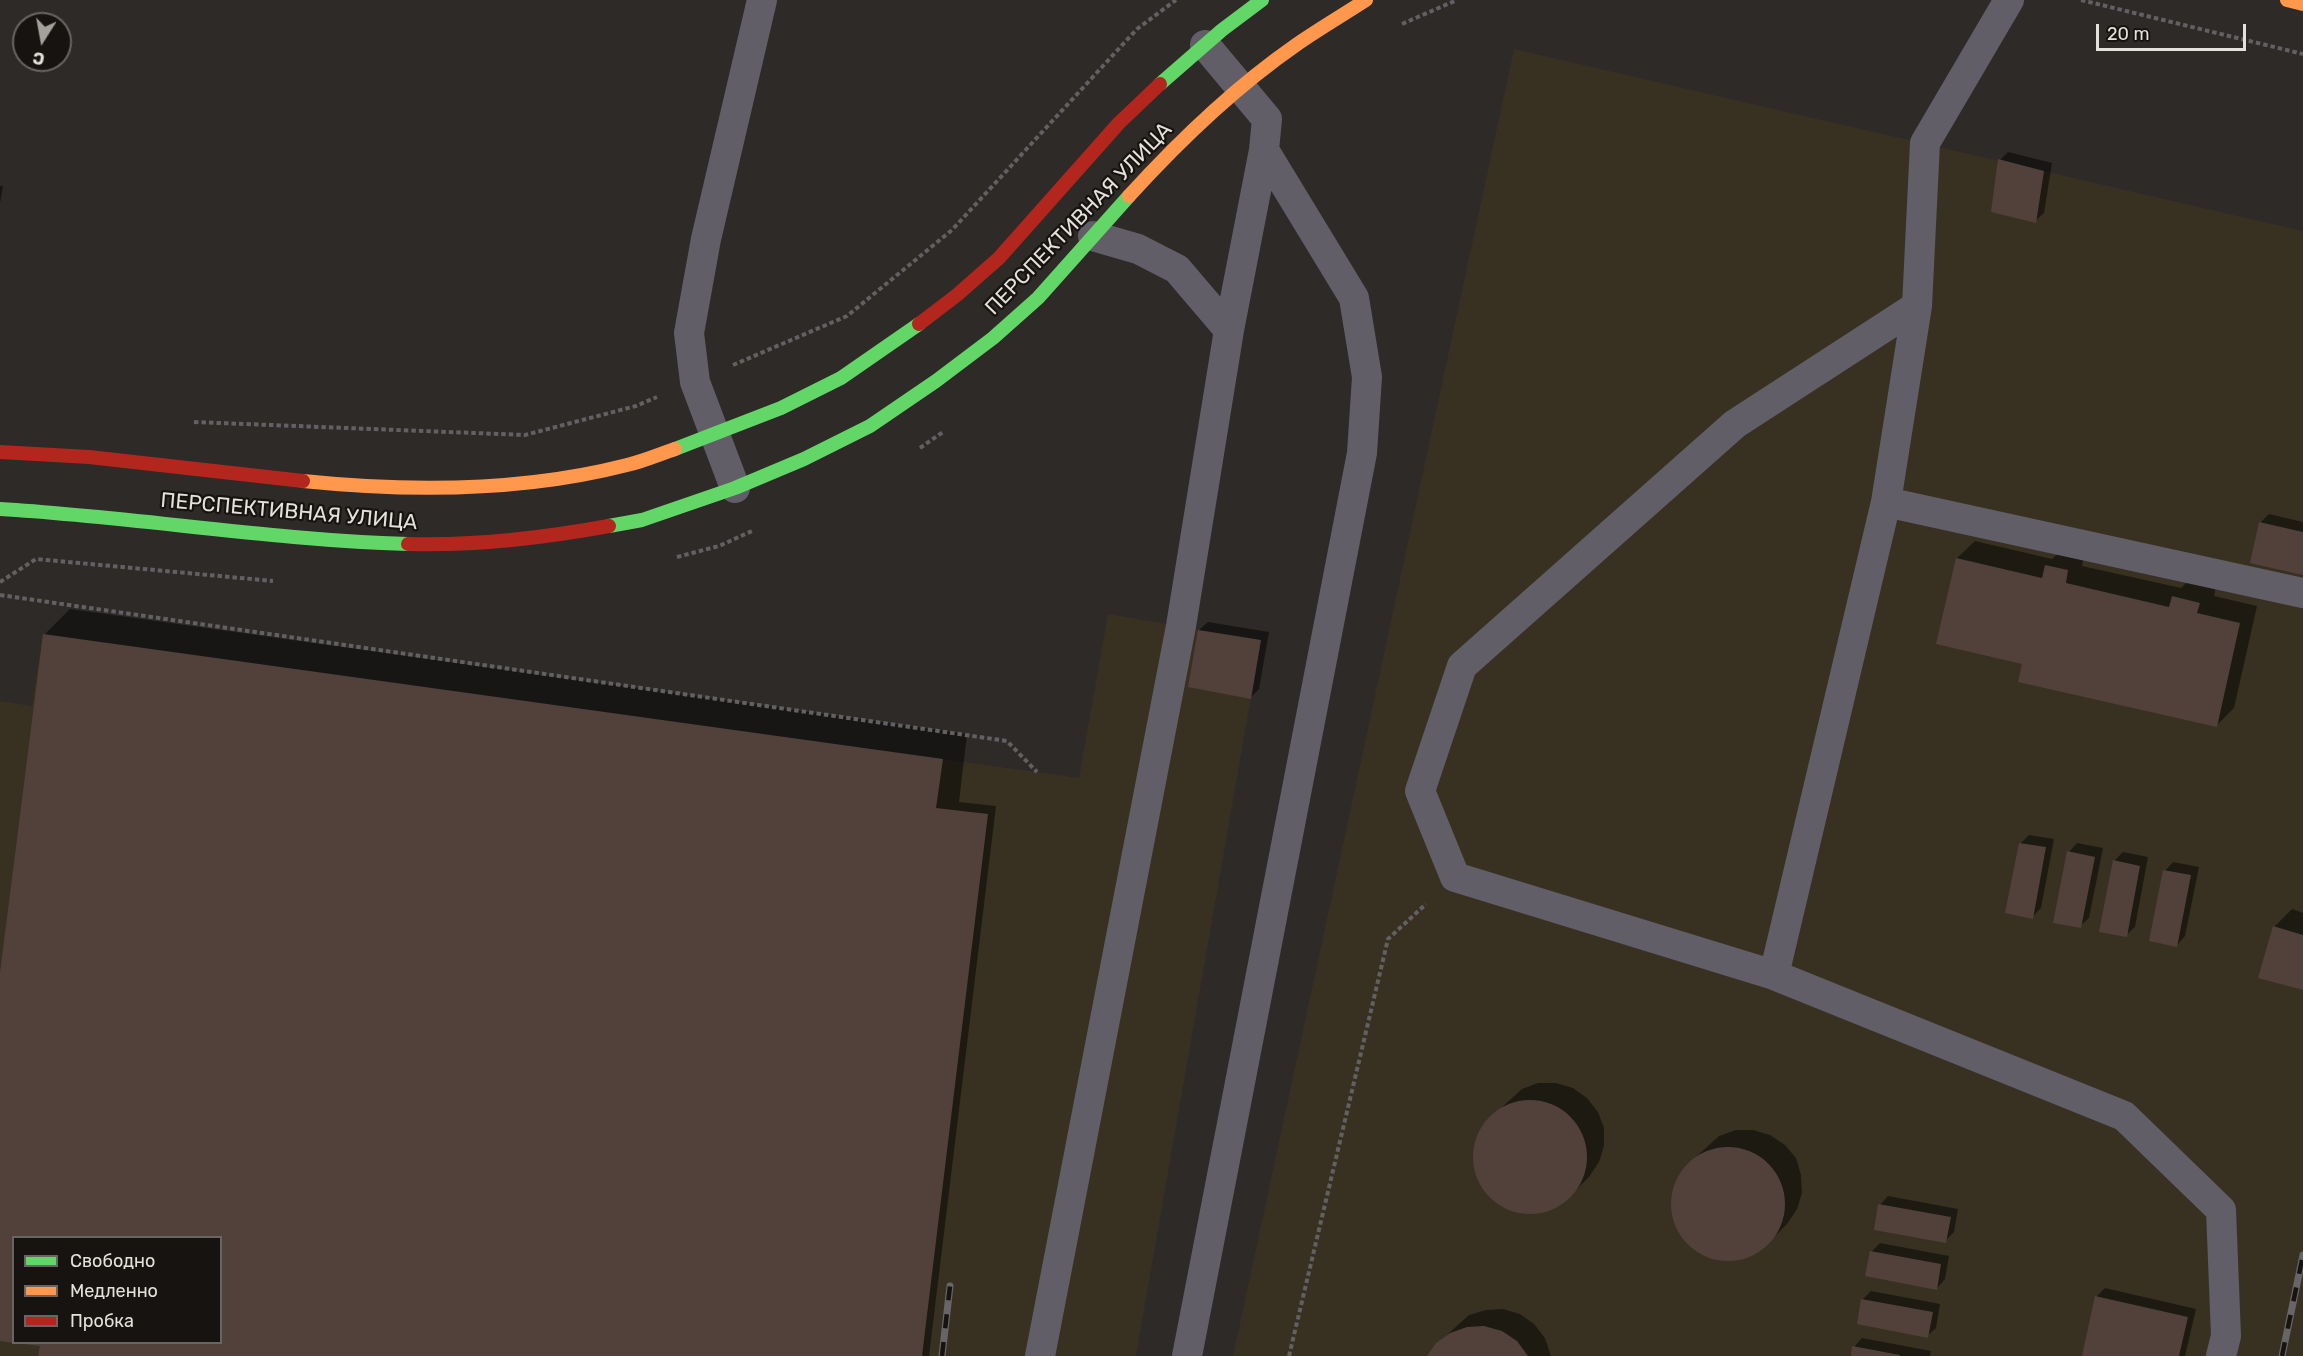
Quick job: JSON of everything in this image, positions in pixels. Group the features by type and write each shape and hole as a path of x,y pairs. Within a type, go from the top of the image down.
{"main road":[{"name":"ПЕРСПЕКТИВНАЯ УЛИЦА","path":"0,452 89,458 352,486 436,489 545,480 628,465 715,435 781,408 841,378 903,336 957,295 999,258 1119,123 1204,45 1262,0"},
{"name":"ПЕРСПЕКТИВНАЯ УЛИЦА","path":"0,509 84,514 347,542 438,545 552,536 642,520 735,488 804,459 870,426 936,381 993,338 1038,298 1160,162 1213,111 1297,44 1366,0"},
{"path":"2287,0 2303,4"}],"lane":[{"path":"735,488 695,382 689,333 706,239 762,0"},
{"path":"1774,975 1886,501 1917,306 1925,143 2009,0"},
{"path":"1040,1356 1181,626 1230,330 1264,150 1267,119 1204,45"},
{"path":"1187,1356 1362,453 1367,377 1354,298 1264,150"},
{"path":"1093,236 1138,249 1177,268 1230,330"},
{"path":"1917,306 1736,424 1462,666 1420,791 1455,877 1774,975 2124,1116 2221,1210 2226,1336 2221,1356"},
{"path":"1886,501 2303,593"}],"path":[{"path":"184,422 525,435 636,406 695,382 847,316 952,230 1137,29 1176,0"},
{"path":"2080,0 2303,54"},
{"path":"0,582 36,559"},
{"path":"0,595 1007,741 1037,772"},
{"path":"1289,1356 1388,939 1455,877"}],"shaded area":[{"path":"1514,49 2303,231 2303,1356 1233,1356"},
{"path":"1108,614 1261,640 1136,1356 0,1356 0,701 32,706 43,634 1079,778"}],"building":[{"path":"1998,159 2044,171 2036,223 1991,212"},
{"path":"2259,522 2303,532 2303,575 2250,563"},
{"path":"1956,558 2042,578 2045,565 2068,570 2066,583 2169,607 2172,596 2200,603 2197,613 2240,623 2217,727 2018,682 2022,664 1936,644"},
{"path":"1198,630 1261,640 1251,699 1188,687"},
{"path":"43,634 943,759 936,808 988,814 922,1356 38,1356 40,1346 24,1344 222,1344 222,1236 12,1236 12,1343 0,1341 0,973"},
{"path":"2019,843 2046,847 2033,919 2005,913"},
{"path":"2067,851 2095,857 2081,928 2053,923"},
{"path":"2113,860 2140,866 2127,937 2099,932"},
{"path":"2163,870 2191,875 2177,947 2149,941"},
{"path":"2273,926 2303,935 2303,990 2258,978"},
{"path":"1530,1100 1552,1104 1570,1117 1583,1135 1587,1157 1583,1179 1570,1197 1552,1210 1530,1214 1508,1210 1490,1197 1477,1179 1473,1157 1477,1135 1490,1117 1508,1104"},
{"path":"1728,1147 1750,1151 1768,1164 1781,1182 1785,1204 1781,1226 1768,1244 1750,1257 1728,1261 1706,1257 1688,1244 1675,1226 1671,1204 1675,1182 1688,1164 1706,1151"},
{"path":"1878,1204 1951,1217 1946,1243 1874,1230"},
{"path":"1870,1251 1941,1264 1937,1290 1865,1276"},
{"path":"2095,1296 2188,1317 2179,1356 2082,1356"},
{"path":"1861,1299 1933,1312 1928,1338 1857,1324"},
{"path":"1484,1326 1502,1331 1517,1341 1528,1356 1427,1356 1436,1343 1450,1333 1467,1327"},
{"path":"1852,1346 1900,1355 1900,1356 1851,1356"}],"railway":[{"path":"2282,1356 2303,1255"},
{"path":"942,1356 950,1286"}],"traffic: fast":[{"path":"1160,84 1222,30 1262,0"},
{"path":"609,526 642,520 735,488 804,459 870,426 936,381 993,338 1038,298 1129,196"},
{"path":"675,449 781,408 841,378 919,324"},
{"path":"0,509 306,538 408,544"}],"traffic: slow":[{"path":"1129,196 1188,135 1229,97 1296,45 1366,0"},
{"path":"2287,0 2303,4"},
{"path":"303,481 425,488 507,485 587,474 633,463 675,449"}],"traffic: jam":[{"path":"919,324 957,295 999,258 1119,123 1160,84"},
{"path":"0,452 89,457 303,481"},
{"path":"408,544 458,544 509,540 609,526"}]}
